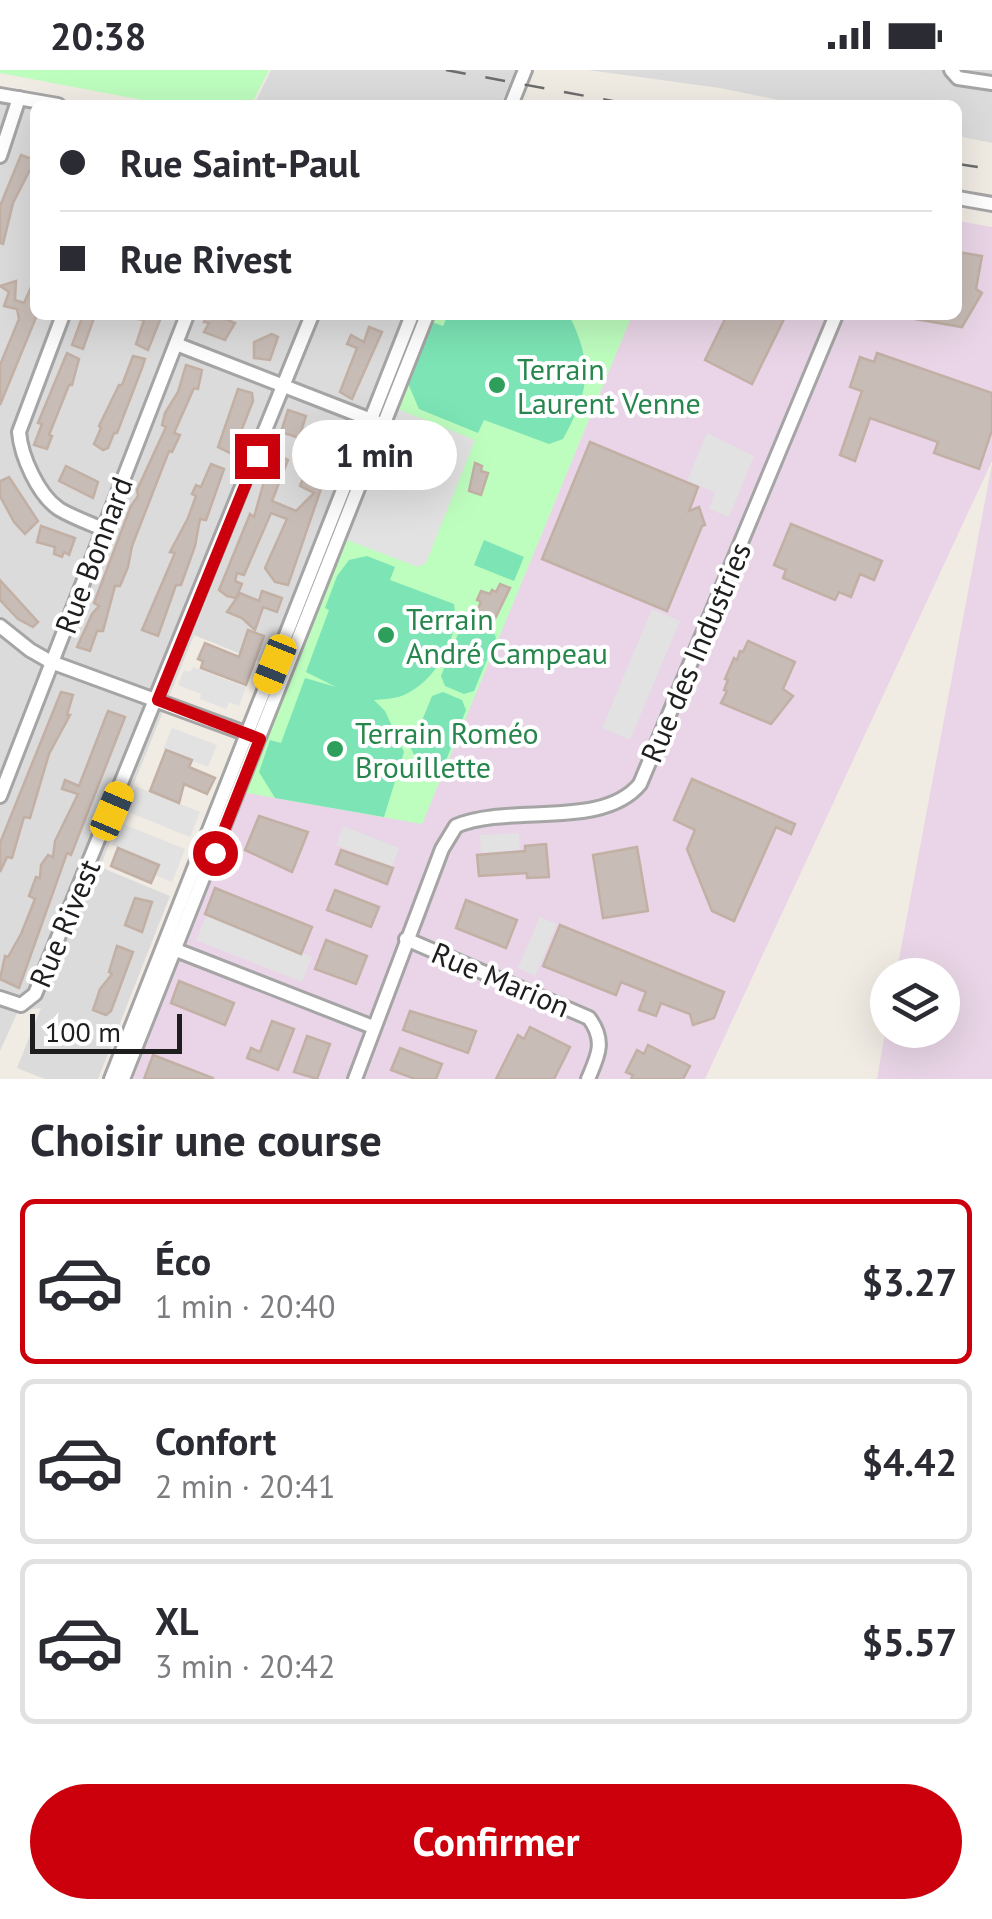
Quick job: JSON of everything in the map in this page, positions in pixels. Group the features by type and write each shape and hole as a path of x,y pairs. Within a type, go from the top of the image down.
{"street":[{"path":"513,100 525,70"},
{"path":"952,70 958,78 992,83"},
{"path":"0,95 30,100"},
{"path":"0,156 19,98"},
{"path":"962,199 992,204"},
{"path":"60,320 18,432 19,440 50,501 60,510 103,529"},
{"name":"Rue Bonnard","path":"0,796 186,320"},
{"name":"Rue Rivest","path":"0,998 21,1005 35,994 310,320"},
{"path":"118,1076 377,423 405,350 411,320"},
{"path":"405,350 424,320"},
{"name":"Rue des Industries","path":"406,939 442,849 456,826 476,818 606,808 625,799 640,784 834,320"},
{"path":"176,344 377,423"},
{"path":"0,626 51,662 253,737"},
{"path":"355,1079 406,939"},
{"name":"Rue Marion","path":"406,939 589,1018 600,1046 588,1079"},
{"path":"170,948 373,1027"}],"shaded area":[{"path":"271,70 517,70 502,100 256,100"},
{"path":"588,70 992,70 992,143 962,137 962,100 779,100"},
{"path":"0,89 63,100 30,100 30,320 402,320 265,664 194,635 100,867 170,896 98,1079 45,1079 17,1068 41,1008 18,1011 0,1051"},
{"path":"962,222 992,227 992,461 705,1079 133,1079 242,792 422,823 630,320 962,320"},
{"path":"398,409 475,440 426,563 418,567 347,540"},
{"path":"707,433 754,456 729,517 709,509 715,492 687,481"},
{"path":"992,464 992,1079 877,1079 882,1048 960,1048 960,958 899,958"},
{"path":"652,609 680,621 630,740 602,728"},
{"path":"193,667 246,687 239,706 229,702 226,709 178,685 184,670 190,672"},
{"path":"172,728 217,745 208,767 163,749"},
{"path":"135,786 200,812 190,837 126,811"},
{"path":"123,824 185,849 172,882 155,875 158,865 112,845"},
{"path":"343,826 399,848 392,867 336,845"},
{"path":"519,833 520,850 481,853 480,835"},
{"path":"206,916 312,957 302,982 196,940"},
{"path":"540,917 557,924 535,976 518,968"}],"green space":[{"path":"269,70 254,100 143,100 0,73"},
{"path":"428,320 630,320 422,824 242,792"},
{"name":"Terrain Laurent Venne","path":"446,320 571,320 582,349 585,378 578,407 563,439 549,444 484,420 478,433 419,409 406,379 429,321 443,326"},
{"path":"484,540 524,557 514,581 474,565"},
{"path":"367,556 395,567 390,580 454,604 455,617 450,643 427,678 402,696 374,700 385,711 404,752 384,817 275,798 259,772 270,740 281,743 305,678 336,687 306,672 337,576 349,560"},
{"path":"473,620 492,628 496,638 474,691 464,694 445,686 441,676 462,624"},
{"path":"443,692 462,700 466,710 445,763 435,766 415,757 411,748 432,696"}],"building":[{"path":"21,155 30,158 30,170 13,203 3,244 0,206"},
{"path":"962,253 982,256 976,289 982,293 962,327 921,320 962,320"},
{"path":"16,281 15,300 24,303 30,289 30,320 35,320 0,405 0,365 19,319 17,309 4,306 9,292 0,286"},
{"path":"81,320 93,320 83,349 72,345"},
{"path":"144,320 160,320 148,350 136,344"},
{"path":"725,320 784,320 752,384 705,360"},
{"path":"204,322 235,323 225,340 204,332 209,323"},
{"path":"369,327 382,332 352,399 340,392 357,348 347,344 351,335 364,342"},
{"path":"272,334 278,337 270,360 254,358 254,342"},
{"path":"67,353 79,359 47,449 34,445 42,424 38,423"},
{"path":"877,353 992,393 992,430 979,469 934,453 938,442 870,418 855,461 840,455 862,391 850,387 860,357 874,362"},
{"path":"133,356 145,359 117,433 103,450 94,444 99,426"},
{"path":"186,365 202,370 198,389 194,388 174,433 180,435 172,452 169,451 120,586 115,586 103,631 97,631 90,651 77,647 99,606 94,603 166,427 162,425 165,413 178,392"},
{"path":"238,389 252,393 253,401 232,454 218,447"},
{"path":"288,410 306,416 299,438 281,432"},
{"path":"326,426 349,432 322,486 288,585 275,582 265,568 287,519 271,513 244,575 237,573 235,581 242,584 236,598 227,596 219,590 250,514 254,517 272,453 288,460 272,501 296,511 314,493 300,486 305,474 312,476 324,444 320,444 321,432"},
{"path":"590,442 698,487 689,511 699,507 705,525 667,611 542,559"},
{"path":"475,463 488,473 481,495 469,491"},
{"path":"211,464 224,469 206,520 200,519 181,585 176,585 158,636 142,630 175,553 170,552 188,518 196,496 192,494 196,485 201,487"},
{"path":"66,466 98,482 93,498 59,481"},
{"path":"9,477 38,521 25,534 0,496 0,481"},
{"path":"791,524 882,561 874,580 860,574 851,597 839,592 835,600 783,578 786,570 774,565"},
{"path":"41,526 75,538 69,555 54,554 55,547 37,542"},
{"path":"0,580 38,622 33,627 18,619 0,600"},
{"path":"500,584 510,588 491,627 473,620 481,591 496,592"},
{"path":"262,591 282,598 277,612 263,607 255,630 242,618 227,612 240,593 259,601"},
{"path":"248,630 264,636 246,685 201,668 203,661 198,659 205,643 239,657"},
{"path":"748,641 795,662 783,689 793,696 771,724 721,703 734,658 737,660"},
{"path":"61,692 73,695 70,715 49,754 30,818 24,817 12,858 7,857 0,872 0,843"},
{"path":"108,711 125,717 71,855 67,853 19,988 0,979 5,956 8,957 21,934 35,899 29,896 36,877 40,878 41,865 48,855 53,857 55,841 78,794 62,789 65,780 79,786"},
{"path":"166,750 192,760 189,767 215,778 207,794 184,784 179,803 150,791"},
{"path":"692,779 795,824 791,834 776,827 734,921 712,911 687,849 695,830 674,820"},
{"path":"259,816 308,832 292,872 245,850"},
{"path":"546,844 549,877 527,878 527,873 479,876 477,855 525,851 525,846"},
{"path":"637,847 648,911 603,918 593,855"},
{"path":"118,848 159,865 151,883 111,866"},
{"path":"341,850 393,868 387,884 336,864"},
{"path":"215,888 312,927 301,954 205,914"},
{"path":"335,890 379,907 371,927 327,910"},
{"path":"135,898 152,902 142,932 125,925"},
{"path":"466,900 517,920 506,948 456,928"},
{"path":"560,925 724,992 714,1018 693,1025 690,1014 661,1003 656,1016 639,1010 646,992 621,982 616,995 543,966"},
{"path":"326,940 367,956 356,984 315,969"},
{"path":"117,946 133,952 111,1011 106,1015 93,1010 100,989 112,974 109,972"},
{"path":"179,981 234,1003 225,1025 171,1003"},
{"path":"410,1011 476,1031 468,1053 403,1030"},
{"path":"272,1021 294,1029 278,1070 247,1058 251,1048 260,1052"},
{"path":"530,1027 570,1047 554,1079 496,1079 518,1035 524,1039"},
{"path":"307,1036 330,1044 317,1079 294,1072"},
{"path":"648,1045 690,1066 683,1079 631,1079 633,1075 626,1072 637,1050 644,1054"},
{"path":"400,1048 442,1064 436,1079 415,1079 391,1070"},
{"path":"153,1055 213,1078 213,1079 144,1079"}],"railway":[{"path":"446,70 607,100"},
{"path":"962,165 992,169"}],"place":[{"name":"Terrain Laurent Venne","path":"497,385"},
{"name":"Terrain André Campeau","path":"386,635"},
{"name":"Terrain Roméo Brouillette","path":"335,749"}],"route":[{"path":"215,853 260,739 158,700 257,456"}]}
